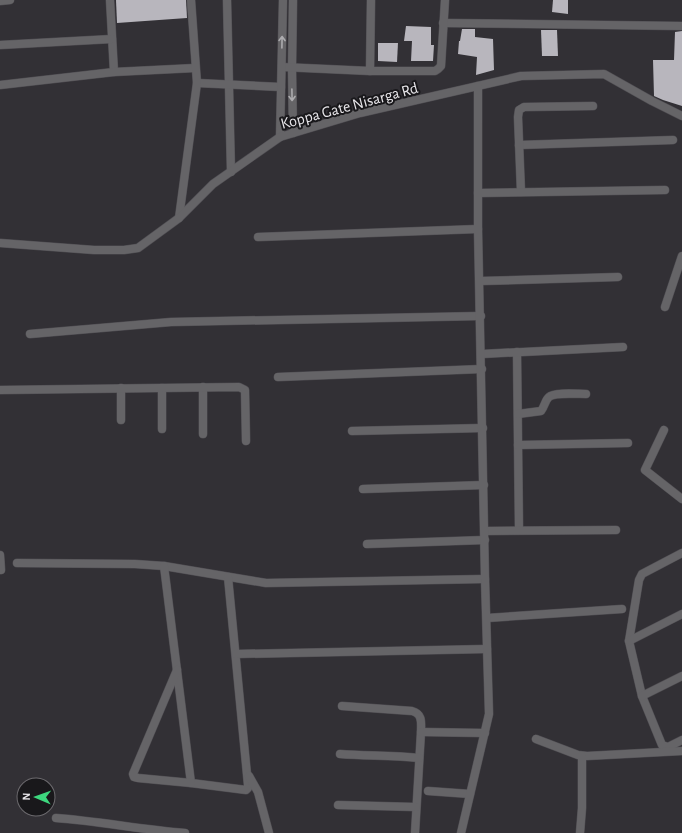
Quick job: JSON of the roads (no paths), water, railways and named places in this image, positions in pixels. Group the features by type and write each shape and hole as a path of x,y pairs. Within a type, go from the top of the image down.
{"street":[{"path":"0,1 10,0"},
{"path":"110,0 114,72"},
{"path":"179,218 197,83 191,0"},
{"path":"227,0 231,172"},
{"path":"280,137 283,0"},
{"path":"293,0 292,68 294,133"},
{"path":"370,71 371,0"},
{"path":"282,68 370,71 434,71 441,66 445,0"},
{"path":"443,23 682,26"},
{"path":"0,45 112,38"},
{"path":"0,85 114,72 195,68"},
{"name":"Koppa Gate Nisarga Rd","path":"0,243 94,250 131,250 144,245 179,218 210,187 280,137 360,113 521,76 604,74 682,116"},
{"path":"197,83 281,87"},
{"path":"461,833 489,714 478,229 478,86"},
{"path":"521,192 518,117 520,110 524,107 593,106"},
{"path":"519,145 673,140"},
{"path":"478,193 665,190"},
{"path":"258,237 478,229"},
{"path":"665,307 682,256"},
{"path":"480,281 618,277"},
{"path":"30,334 172,322 481,316"},
{"path":"482,354 623,347"},
{"path":"517,352 519,530"},
{"path":"278,377 482,369"},
{"path":"202,387 203,434"},
{"path":"0,390 239,387 245,390 246,441"},
{"path":"121,388 121,420"},
{"path":"162,388 162,429"},
{"path":"518,414 541,411 545,406 547,398 552,395 586,394"},
{"path":"352,431 483,428"},
{"path":"664,430 645,470 682,499"},
{"path":"518,446 628,443"},
{"path":"363,489 484,485"},
{"path":"484,531 616,530"},
{"path":"367,544 485,540"},
{"path":"682,553 642,574 639,580 628,641 642,696 662,745 668,747 682,740"},
{"path":"0,554 1,570"},
{"path":"17,563 135,564 164,566 266,583 485,579"},
{"path":"164,566 191,783"},
{"path":"177,670 133,774 134,777 246,790 248,788 247,774 228,577"},
{"path":"486,618 622,609"},
{"path":"628,641 682,614"},
{"path":"236,654 487,649"},
{"path":"642,696 682,676"},
{"path":"342,706 398,709 418,713 420,716 421,732 415,833"},
{"path":"421,732 485,733"},
{"path":"536,739 582,756 682,751"},
{"path":"340,754 419,758"},
{"path":"580,833 582,808 582,756"},
{"path":"247,774 258,792 269,833"},
{"path":"428,791 470,794"},
{"path":"338,805 416,807"},
{"path":"56,818 92,821 113,829 185,833"}]}
